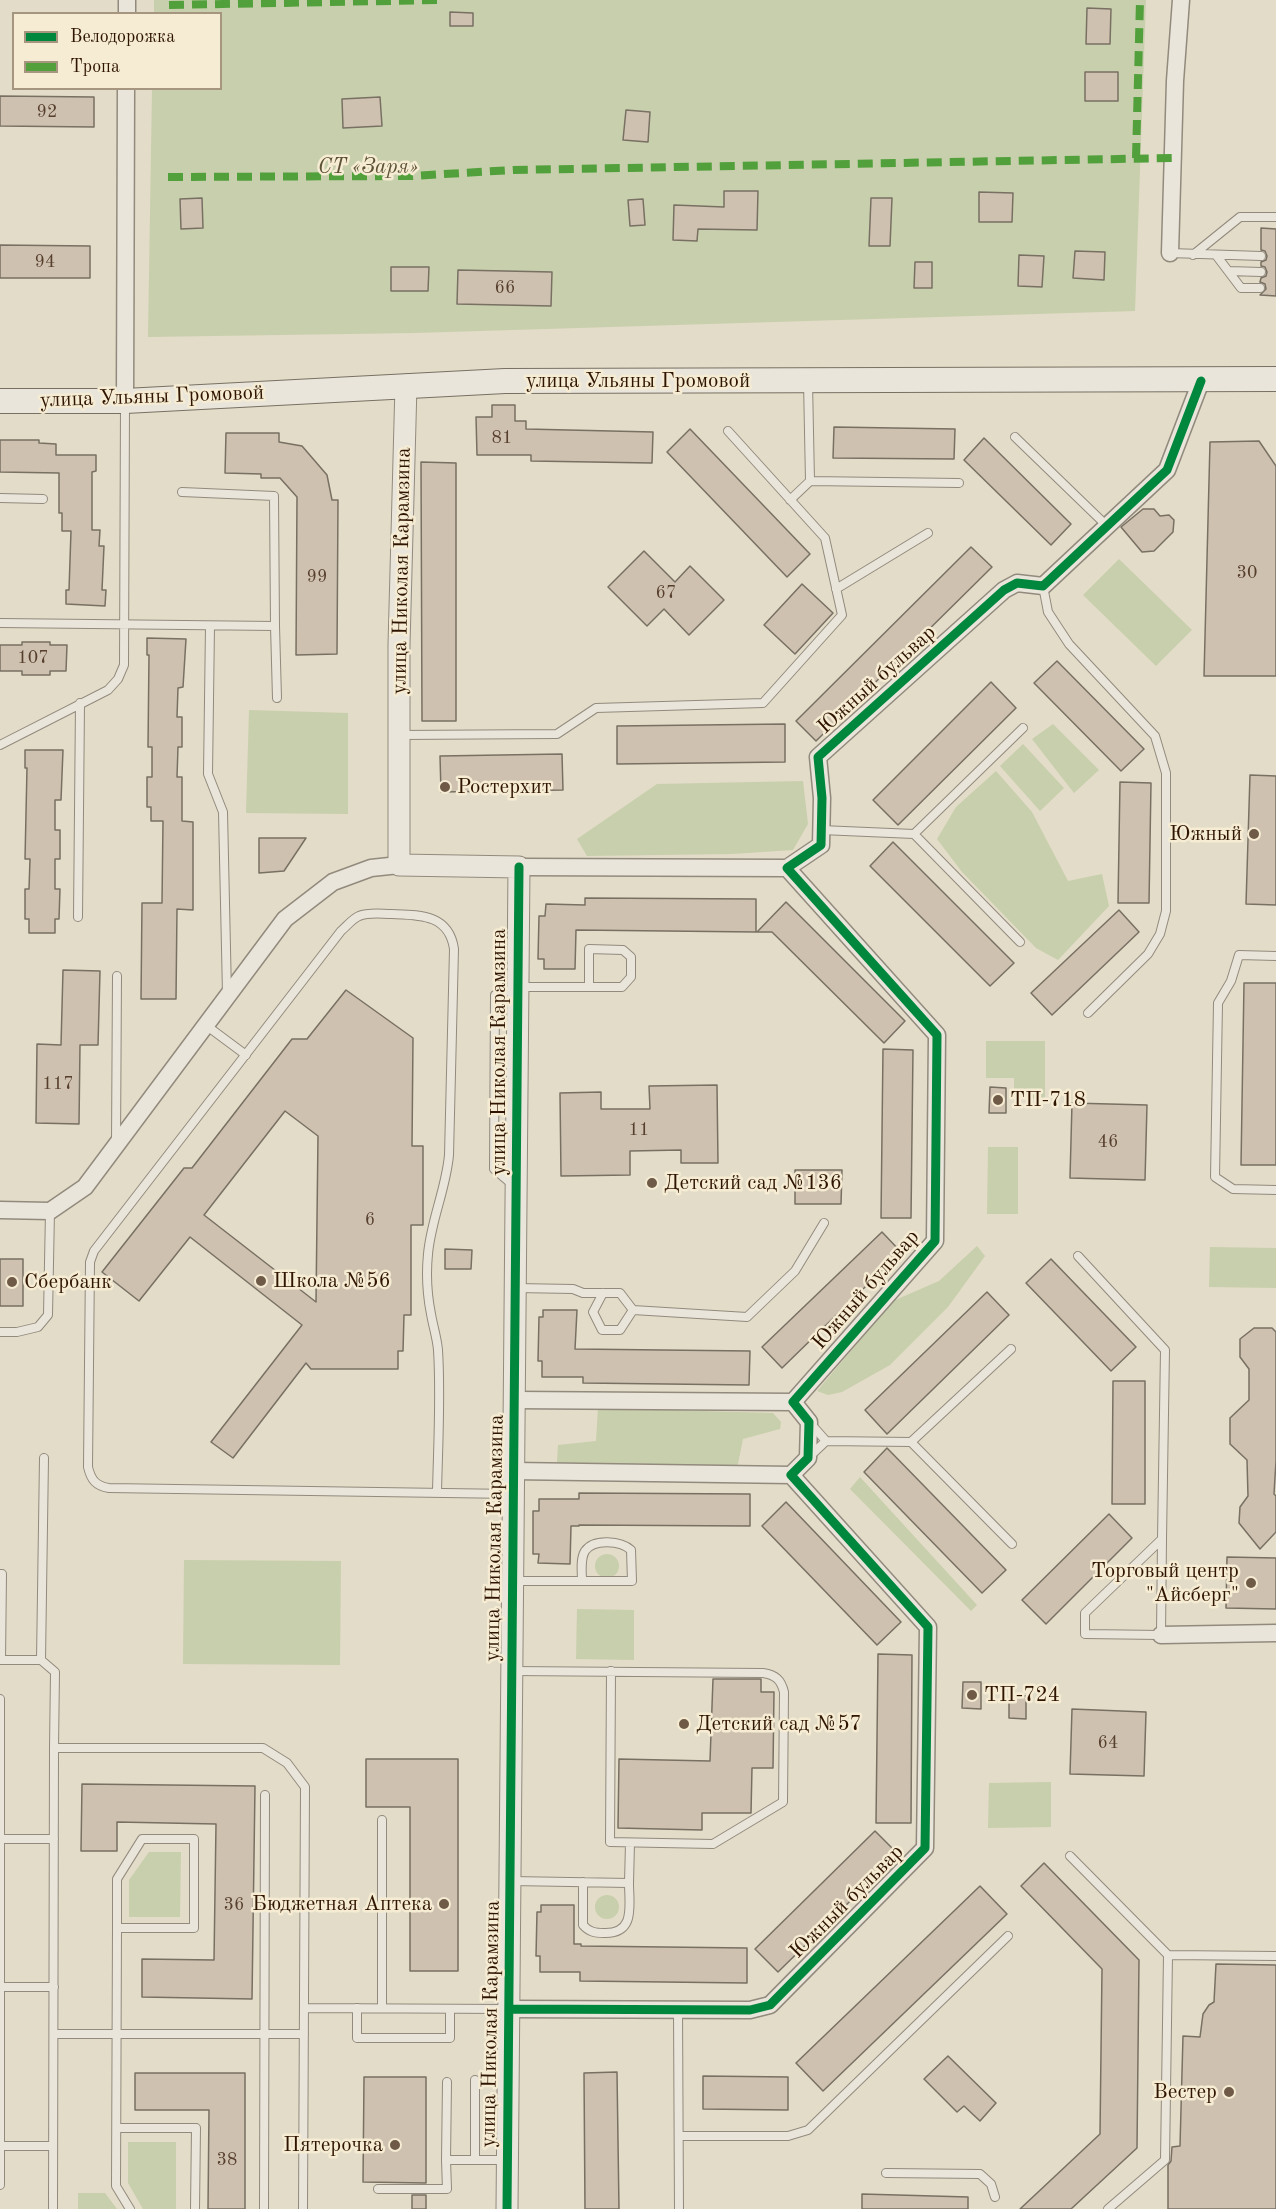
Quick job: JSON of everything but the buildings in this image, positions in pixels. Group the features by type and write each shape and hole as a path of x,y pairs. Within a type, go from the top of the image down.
{"main road":[{"name":"улица Ульяны Громовой","path":"0,401 124,401 505,381 1202,381 1276,379"}],"street":[{"path":"1170,253 1175,81 1181,0"},
{"path":"124,401 126,90"},
{"path":"1043,586 1167,470 1202,381"},
{"name":"улица Николая Карамзина","path":"399,865 399,735 406,385"},
{"name":"Южный бульвар","path":"793,1402 935,1241 938,1035 787,868 821,845 822,798 818,757 1004,590 1017,583 1043,586"},
{"path":"0,1210 50,1211 85,1187 285,919 312,896 333,882 351,874 371,868 399,865 787,868"},
{"name":"улица Николая Карамзина","path":"507,2209 519,867"},
{"path":"513,1471 791,1475 808,1458 809,1422 793,1402 514,1400"},
{"name":"Южный бульвар","path":"509,2009 750,2010 770,2005 925,1848 928,1627 791,1475"},
{"path":"1161,1635 1276,1633"}],"lane":[{"path":"1193,255 1240,217 1276,217"},
{"path":"1170,253 1261,256"},
{"path":"1216,255 1241,288 1260,288"},
{"path":"1229,271 1261,272"},
{"path":"808,381 810,481"},
{"path":"0,745 108,690 118,679 124,666 124,401"},
{"path":"399,735 557,734 596,708 763,704 842,615 825,538 728,431"},
{"path":"1015,437 1107,526"},
{"path":"790,500 810,481 959,483"},
{"path":"182,492 274,496 277,698"},
{"path":"0,498 43,499"},
{"path":"836,589 928,533"},
{"path":"1043,586 1048,612 1069,644 1155,736 1166,773 1166,911 1160,934 1148,954 1088,1013"},
{"path":"0,623 275,627"},
{"path":"210,626 208,774 223,812 227,997"},
{"path":"78,917 80,703"},
{"path":"914,834 1023,728"},
{"path":"821,830 914,834 1020,942"},
{"path":"437,1492 438,1346 427,1285 428,1254 447,1178 449,1155 454,948 451,935 439,923 425,915 366,914 353,920 341,931 91,1256 87,1450 89,1473 97,1484 109,1488 513,1494"},
{"path":"518,987 589,987 622,987 631,977 631,957 623,950 589,948 589,987"},
{"path":"1276,956 1239,955 1231,981 1218,1003 1215,1177 1233,1189 1276,1190"},
{"path":"116,1146 117,976"},
{"path":"207,1026 246,1055"},
{"path":"0,1332 17,1332 38,1327 48,1315 50,1211"},
{"path":"516,1288 620,1293 633,1310 747,1317 795,1271 824,1223"},
{"path":"1078,1256 1165,1350 1161,1635 1085,1634 1085,1613 1162,1539"},
{"path":"603,1293 593,1312 602,1330 620,1330 633,1310"},
{"path":"808,1458 826,1441 911,1442 1011,1349"},
{"path":"809,1422 826,1441"},
{"path":"911,1442 1012,1544"},
{"path":"41,1660 44,1458"},
{"path":"512,1581 582,1581 632,1581 631,1550 624,1544 617,1543 602,1543 588,1548 583,1554 582,1581"},
{"path":"0,1574 2,1574 1,1660 41,1660 55,1672 53,2209"},
{"path":"512,1671 611,1671 763,1672 777,1677 784,1692 783,1802 713,1844 610,1842 611,1671"},
{"path":"0,1699 0,2185"},
{"path":"54,1748 263,1748 287,1762 305,1787 303,2209"},
{"path":"264,2209 265,1795"},
{"path":"382,1820 382,2008"},
{"path":"1,1839 54,1839"},
{"path":"117,1928 194,1928 194,1839 142,1839 117,1879 116,2186 130,2209"},
{"path":"583,1882 583,1925 595,1933 620,1931 628,1918 630,1843"},
{"path":"1070,1856 1168,1955 1276,1956"},
{"path":"510,1881 629,1882"},
{"path":"679,2136 788,2136 808,2130 1008,1936"},
{"path":"1108,2209 1165,2160 1168,1955"},
{"path":"0,1987 54,1987"},
{"path":"304,2008 509,2009"},
{"path":"357,2008 357,2038 450,2038 450,2009"},
{"path":"678,2009 679,2209"},
{"path":"54,2034 304,2034"},
{"path":"475,2080 475,2160"},
{"path":"378,2189 447,2189 447,2082"},
{"path":"117,2128 196,2128 195,2209"},
{"path":"0,2146 53,2146"},
{"path":"446,2160 508,2160"},
{"path":"886,2173 980,2174 991,2184 995,2197"}],"green space":[{"name":"СТ «Заря»","path":"154,0 1146,0 1135,311 414,333 148,337 152,90 222,90 222,12 154,12"},
{"path":"1119,559 1192,630 1156,666 1083,595"},
{"path":"249,710 348,713 348,814 246,813"},
{"path":"1053,724 1099,770 1074,793 1032,739"},
{"path":"1023,744 1064,788 1040,811 1000,766"},
{"path":"996,771 1032,812 1068,881 1102,874 1109,906 1058,960 1036,948 962,872 937,839 956,807"},
{"path":"803,781 808,824 793,850 732,854 587,856 577,839 657,784"},
{"path":"986,1041 1045,1041 1045,1098 1014,1099 1014,1078 986,1078"},
{"path":"988,1147 1018,1147 1018,1214 987,1214"},
{"path":"977,1246 985,1256 948,1307 890,1365 842,1392 828,1395 817,1391 893,1301 939,1281"},
{"path":"1210,1247 1276,1248 1276,1288 1209,1287"},
{"path":"598,1408 773,1413 781,1422 780,1429 743,1439 737,1469 557,1463 558,1445 596,1441"},
{"path":"860,1477 977,1605 971,1611 850,1489"},
{"path":"607,1554 616,1557 619,1566 616,1575 607,1578 598,1575 595,1566 598,1557"},
{"path":"184,1560 341,1561 340,1665 183,1664"},
{"path":"577,1609 634,1610 634,1660 576,1659"},
{"path":"1051,1782 1051,1827 988,1828 989,1783"},
{"path":"149,1852 181,1852 180,1917 129,1917 129,1880"},
{"path":"607,1895 616,1898 619,1907 616,1916 607,1919 598,1916 595,1907 598,1898"},
{"path":"128,2142 176,2142 176,2209 143,2209 128,2183"},
{"path":"78,2193 105,2193 117,2209 78,2209"}],"marked path":[{"path":"169,5 440,0"},
{"path":"1136,158 1140,0"},
{"path":"168,177 411,176 513,170 1173,158"}],"cycle path":[{"path":"509,2009 750,2010 770,2005 925,1848 928,1627 791,1475 808,1458 809,1422 793,1402 935,1241 937,1035 787,868 821,845 822,798 818,757 1004,590 1017,583 1043,586 1167,470 1201,381"},
{"path":"507,2209 519,867"}],"place":[{"name":"Ростерхит","path":"445,787"},
{"name":"Южный","path":"1254,834"},
{"name":"ТП-718","path":"998,1100"},
{"name":"Детский сад №136","path":"652,1183"},
{"name":"Школа №56","path":"261,1281"},
{"name":"Сбербанк","path":"12,1282"},
{"name":"Торговый центр \"Айсберг\"","path":"1251,1583"},
{"name":"ТП-724","path":"972,1695"},
{"name":"Детский сад №57","path":"684,1724"},
{"name":"Бюджетная Аптека","path":"444,1904"},
{"name":"Вестер","path":"1229,2092"},
{"name":"Пятерочка","path":"395,2145"}]}
